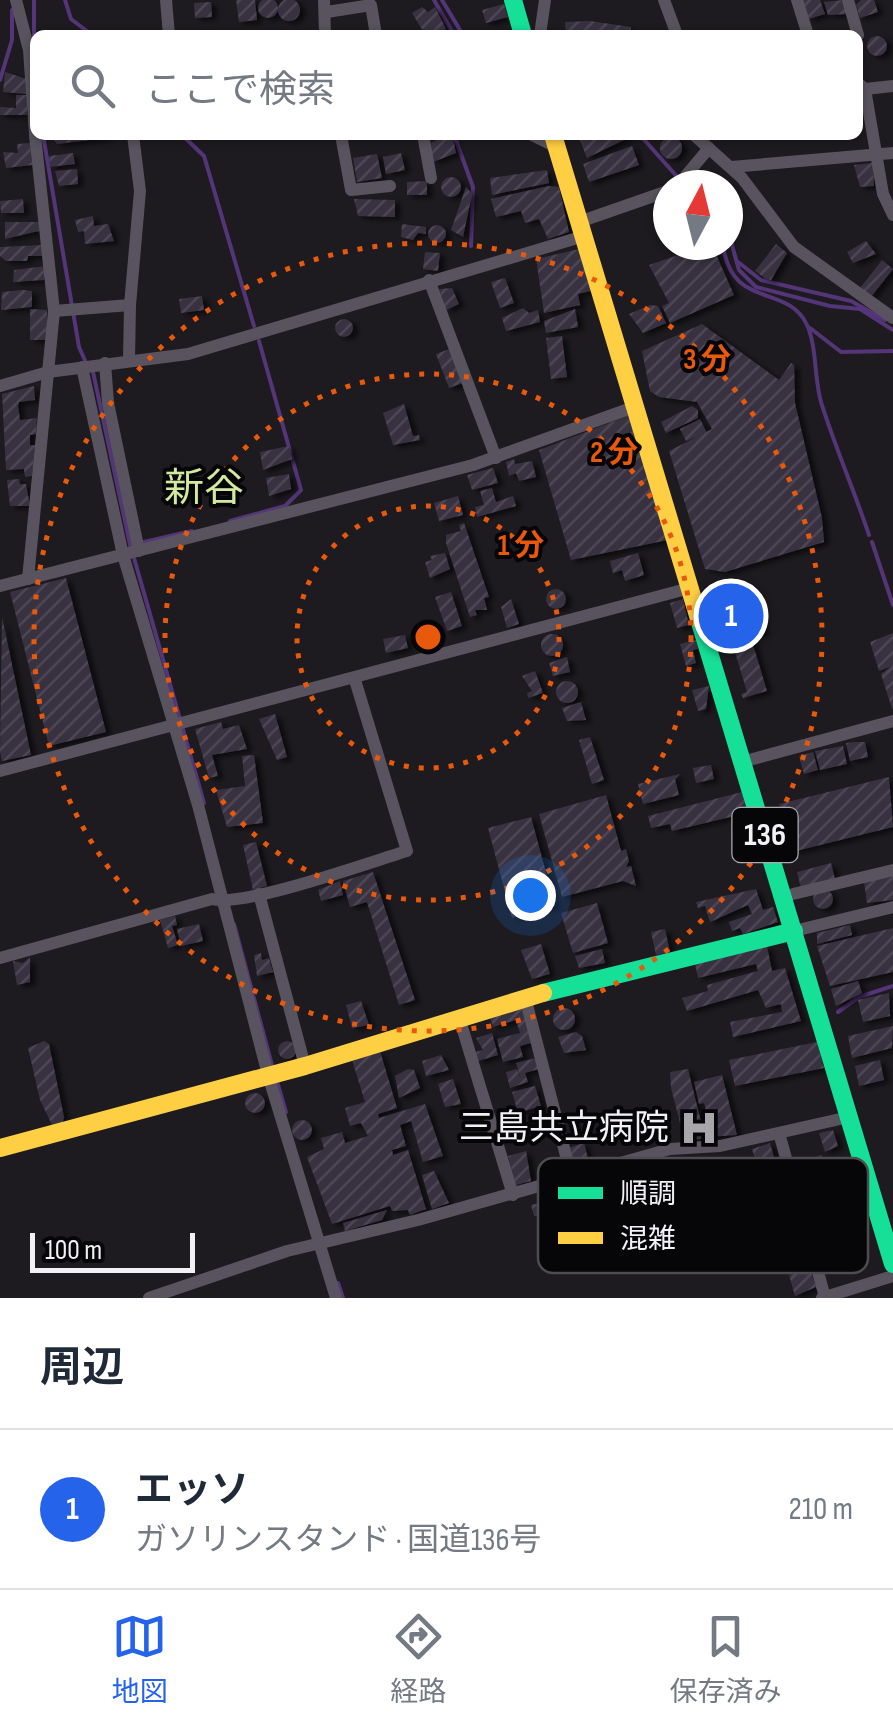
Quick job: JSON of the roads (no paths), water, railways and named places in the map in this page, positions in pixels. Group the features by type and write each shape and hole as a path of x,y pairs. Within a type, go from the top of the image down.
{"main road":[{"path":"513,0 522,30"},
{"path":"523,0 535,30"},
{"name":"136","path":"558,140 798,929 893,1227"},
{"name":"136","path":"640,405 690,588 794,894 798,929 861,1158"},
{"path":"0,1148 304,1066 525,997 798,929"},
{"name":"136","path":"868,1180 893,1264"}],"street":[{"path":"16,0 30,74"},
{"path":"166,0 169,30"},
{"path":"538,30 545,0"},
{"path":"664,0 675,30"},
{"path":"797,0 806,30"},
{"path":"848,0 857,30"},
{"path":"325,6 371,6 375,30"},
{"path":"863,86 893,86"},
{"path":"863,95 884,200 893,214"},
{"path":"28,579 54,312 36,140"},
{"path":"129,360 140,191 135,140"},
{"path":"341,140 351,190 390,186"},
{"path":"424,140 431,178"},
{"path":"700,140 732,168 794,247 893,318"},
{"path":"691,170 709,148"},
{"path":"732,168 893,153"},
{"path":"0,386 48,372 188,354 430,280 653,198"},
{"path":"430,280 496,458"},
{"path":"54,312 130,305"},
{"path":"92,365 108,403 139,550"},
{"path":"92,365 124,555 336,1298"},
{"path":"0,586 496,458 640,405"},
{"path":"0,772 690,588"},
{"path":"0,958 212,899 220,902 258,894 407,852 355,680"},
{"path":"747,761 893,722"},
{"path":"794,894 893,870"},
{"path":"258,894 304,1066"},
{"path":"798,929 893,907"},
{"path":"525,997 567,1158"},
{"path":"459,1016 513,1195"},
{"path":"641,1158 670,1149 712,1148 849,1117"},
{"path":"780,1133 787,1158"},
{"path":"149,1298 320,1243 538,1188"},
{"path":"817,1273 824,1298 893,1276"}],"waterway":[{"path":"34,0 34,30"},
{"path":"65,0 71,19 85,30"},
{"path":"434,0 451,30"},
{"path":"442,0 460,30"},
{"path":"0,80 12,40 12,10"},
{"path":"44,140 79,347 87,365"},
{"path":"187,140 204,156 254,326"},
{"path":"456,140 473,187 471,246"},
{"path":"644,140 671,170"},
{"path":"727,260 737,279 748,288 787,304 807,325 821,402 869,535"},
{"path":"736,260 739,270 756,287 830,306 860,309 893,330"},
{"path":"738,262 761,280 851,301 885,320"},
{"path":"810,328 841,352 893,351"},
{"path":"230,521 285,506 301,490 259,341"},
{"path":"93,372 131,549"},
{"path":"144,542 192,531"},
{"path":"872,542 893,605"},
{"path":"134,558 204,803"},
{"path":"234,924 273,1069"},
{"path":"838,1012 859,997 893,986"},
{"path":"276,1078 286,1112"},
{"path":"338,1283 343,1298"}],"place":[{"name":"エッソ","path":"731,616"},
{"name":"三島共立病院","path":"699,1128"}],"district":[{"name":"新谷","path":"204,489"}]}
